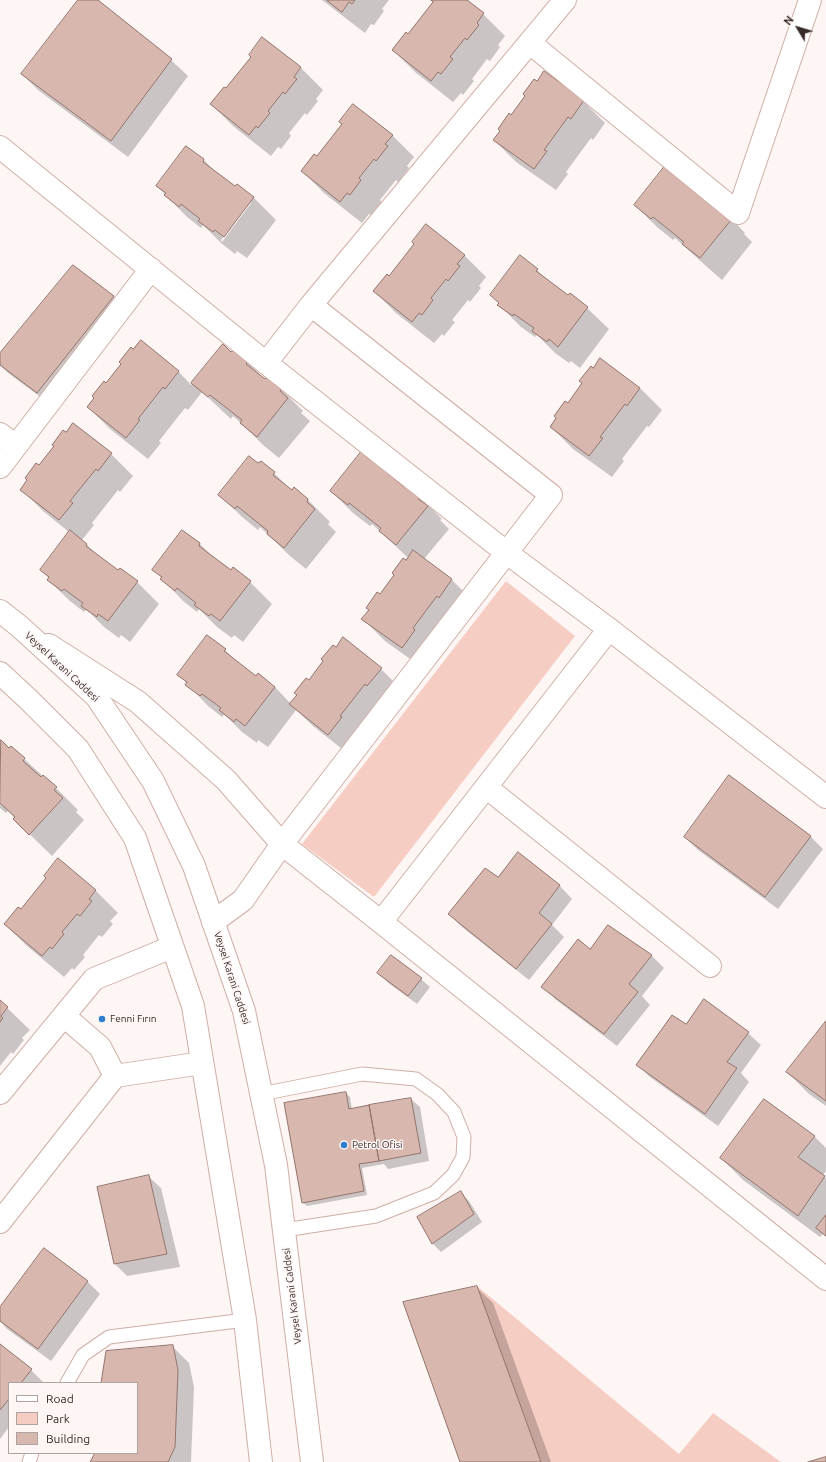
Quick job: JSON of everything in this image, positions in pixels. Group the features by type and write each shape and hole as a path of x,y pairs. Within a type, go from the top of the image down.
{"street":[{"path":"266,363 311,304 565,0"},
{"path":"530,43 738,213 810,0"},
{"path":"0,146 266,363 507,553 609,629 826,797"},
{"path":"0,467 8,440 151,270"},
{"path":"213,922 243,900 282,844 551,495 311,304"},
{"name":"Veysel Karani Caddesi","path":"0,611 19,626 96,696 153,781 194,866 244,1011 276,1165 312,1462"},
{"path":"19,626 138,702 226,780 282,844 826,1279"},
{"path":"381,922 609,629"},
{"path":"0,673 78,749 135,838 193,1006 244,1320 262,1462"},
{"path":"486,788 710,966"},
{"path":"0,1093 94,978 172,946"},
{"path":"64,1016 100,1047 115,1076"},
{"path":"0,1222 115,1076 202,1063"}],"lane":[{"path":"261,1094 362,1074 416,1079 437,1094 454,1112 464,1136 464,1157 453,1175 434,1193 376,1216 284,1230"},
{"path":"68,1382 83,1355 109,1337 244,1320"}],"green space":[{"path":"506,581 575,636 374,897 302,844"},
{"path":"477,1286 679,1454 713,1413 781,1462 541,1462"}],"building":[{"path":"78,0 98,0 172,59 111,141 21,74"},
{"path":"327,0 355,0 352,4 349,2 342,12"},
{"path":"431,0 467,0 484,13 477,23 479,25 467,40 465,38 450,57 453,59 441,74 438,72 431,81 392,50 406,32 408,34 433,2"},
{"path":"262,37 301,67 294,77 297,79 285,94 283,92 268,111 270,113 258,128 256,126 249,135 210,104 224,87 226,88 251,57 249,55"},
{"path":"544,71 584,100 571,119 568,117 544,150 547,151 534,169 493,140 500,131 498,129 509,113 511,115 525,96 523,94 534,79 537,81"},
{"path":"353,104 393,135 385,144 388,146 376,161 374,159 359,178 361,180 350,195 347,193 340,202 301,171 314,154 317,156 342,124 339,122"},
{"path":"186,146 204,159 203,162 235,186 237,184 254,197 224,237 215,230 213,232 198,221 200,219 181,204 179,207 164,195 166,193 156,186"},
{"path":"665,166 731,220 700,258 682,244 684,242 653,217 651,219 634,205"},
{"path":"426,224 465,255 457,264 460,266 448,281 446,279 431,298 433,300 422,315 419,313 412,322 373,291 387,274 389,276 414,244 412,242"},
{"path":"520,255 538,269 536,271 568,295 570,293 588,307 558,347 549,339 547,342 532,331 534,328 514,314 513,316 497,305 499,303 490,295"},
{"path":"73,265 114,296 37,393 0,365 0,353"},
{"path":"141,340 179,371 165,389 163,387 138,419 140,420 126,438 87,407 94,398 92,396 104,381 106,383 121,364 119,362 131,347 133,349"},
{"path":"223,344 231,352 234,350 248,361 246,364 265,379 267,376 282,388 280,391 288,398 257,437 240,423 242,420 210,395 208,397 191,383"},
{"path":"600,358 640,388 627,406 625,404 600,437 603,438 589,456 550,427 556,418 554,416 565,401 568,403 582,383 579,381 591,366 593,368"},
{"path":"73,423 112,453 98,471 96,469 70,501 73,503 59,520 20,490 27,480 25,478 36,463 39,465 54,446 52,445 63,430 66,432"},
{"path":"361,452 370,460 372,457 387,469 386,472 404,487 406,484 421,496 418,499 428,506 396,545 379,531 381,528 349,503 348,505 330,491"},
{"path":"249,456 258,463 261,461 275,472 273,475 292,490 294,487 308,499 307,502 315,509 284,548 267,534 268,531 237,506 235,509 218,495"},
{"path":"70,530 87,544 86,546 118,570 120,568 138,581 108,621 98,614 97,617 81,606 83,603 64,589 62,591 47,580 49,577 40,570"},
{"path":"182,530 200,543 199,546 231,570 233,567 251,581 220,621 211,614 209,616 194,605 196,603 177,588 175,591 160,579 162,577 152,570"},
{"path":"413,550 452,579 439,598 437,596 413,628 415,630 402,648 361,619 369,610 366,608 377,592 380,594 394,575 392,573 403,558 406,560"},
{"path":"207,635 226,649 224,651 256,676 258,673 275,687 245,726 236,719 234,722 219,710 221,708 202,694 200,696 185,685 187,682 177,675"},
{"path":"343,637 382,668 367,686 365,684 340,716 342,717 328,735 289,704 297,695 294,693 306,678 309,680 323,661 321,659 333,645 336,647"},
{"path":"1,740 9,748 11,746 25,758 23,761 41,777 43,775 57,787 54,790 63,798 29,835 13,819 15,817 0,803"},
{"path":"729,775 811,836 765,897 684,837"},
{"path":"518,852 560,885 539,913 552,924 516,969 448,914 485,868 498,877"},
{"path":"58,858 96,890 89,899 92,901 80,916 77,914 62,932 64,934 52,949 50,947 42,956 4,924 18,907 21,909 46,878 44,876"},
{"path":"608,925 652,955 629,984 638,992 604,1034 541,987 578,939 590,949"},
{"path":"391,955 422,978 408,996 377,973"},
{"path":"704,999 749,1032 727,1062 737,1068 705,1114 636,1065 672,1015 686,1024"},
{"path":"0,1000 8,1007 1,1016 3,1018 0,1022"},
{"path":"826,1021 826,1101 786,1072"},
{"path":"346,1092 349,1109 369,1105 379,1161 359,1164 364,1191 302,1203 284,1103"},
{"path":"411,1098 421,1153 379,1161 369,1105"},
{"path":"764,1099 815,1136 798,1157 825,1176 798,1216 720,1158"},
{"path":"149,1175 167,1254 114,1264 97,1187"},
{"path":"461,1191 474,1214 432,1244 417,1217"},
{"path":"826,1215 826,1236 816,1228"},
{"path":"44,1248 88,1281 38,1349 0,1321 0,1307"},
{"path":"477,1286 541,1462 460,1462 403,1302"},
{"path":"0,1344 32,1369 22,1382 8,1382 8,1400 0,1410"},
{"path":"173,1345 178,1370 175,1447 168,1462 90,1462 94,1454 138,1454 138,1382 101,1382 106,1351"},
{"path":"826,1457 826,1462 808,1462"}],"place":[{"name":"Fenni Fırın","path":"102,1019"},
{"name":"Petrol Ofisi","path":"344,1145"}]}
